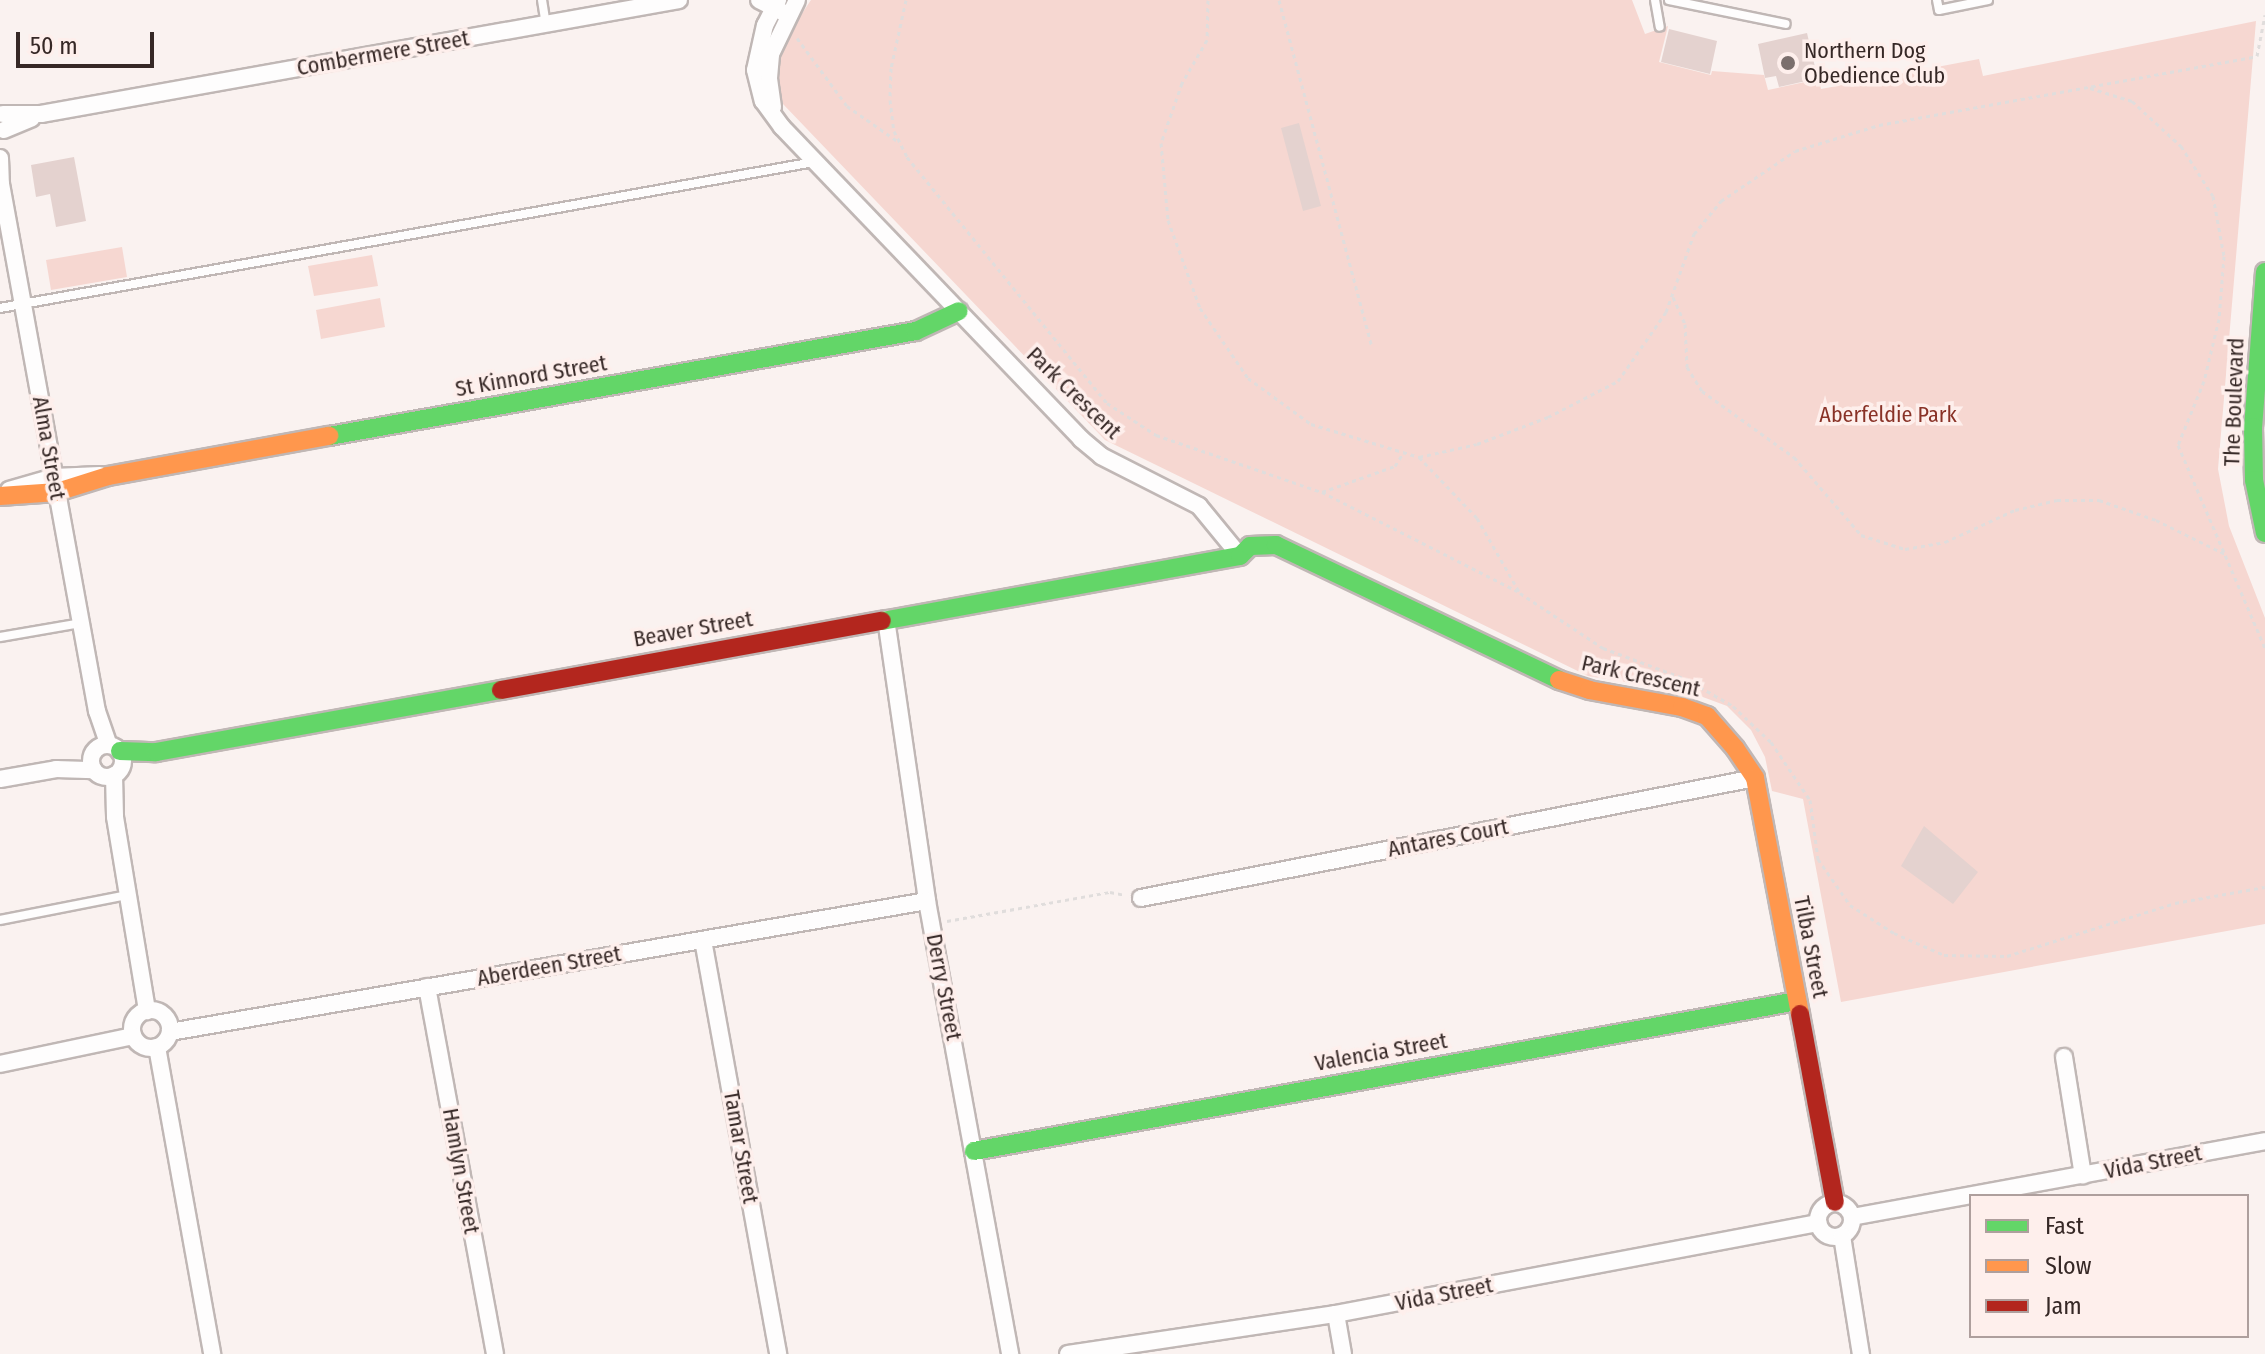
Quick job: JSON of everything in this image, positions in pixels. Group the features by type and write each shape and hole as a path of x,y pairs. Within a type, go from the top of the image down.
{"street":[{"name":"Combermere Street","path":"2,122 679,0"},
{"name":"Park Crescent","path":"783,6 760,41 755,70 763,101 815,162 1081,439 1101,456 1199,506 1240,556 1250,546 1276,545 1307,557 1554,678 1589,690 1682,707 1707,716"},
{"name":"Alma Street","path":"0,158 0,183 106,760 147,1011"},
{"name":"The Boulevard","path":"2265,272 2253,427 2254,480 2265,533"},
{"name":"St Kinnord Street","path":"0,495 916,331 959,311"},
{"name":"Beaver Street","path":"0,779 1240,556"},
{"name":"Derry Street","path":"886,619 927,901 1010,1354"},
{"name":"Tilba Street","path":"1707,716 1735,748 1755,778 1835,1202"},
{"name":"Antares Court","path":"1141,898 1755,778"},
{"name":"Aberdeen Street","path":"170,1032 927,901"},
{"name":"Tamar Street","path":"703,940 778,1354"},
{"name":"Hamlyn Street","path":"427,987 495,1354"},
{"name":"Valencia Street","path":"974,1151 1797,1001"},
{"path":"147,1011 163,1015 170,1032 166,1041 157,1047 143,1047 133,1036 134,1021 147,1011"},
{"path":"0,1064 133,1036"},
{"path":"157,1047 212,1354"},
{"path":"2064,1057 2083,1175"},
{"name":"Vida Street","path":"1978,1194 2265,1141"},
{"name":"Vida Street","path":"1852,1217 1969,1196"},
{"path":"1835,1202 1846,1207 1852,1217 1850,1229 1842,1236 1824,1234 1818,1223 1823,1207 1835,1202"},
{"name":"Vida Street","path":"1068,1354 1336,1314 1818,1223"},
{"path":"1842,1236 1861,1354"},
{"path":"1336,1314 1343,1354"}],"lane":[{"path":"542,0 546,24"},
{"path":"1655,0 1660,27"},
{"path":"1669,0 1786,24"},
{"path":"1937,0 1939,10 1988,0"},
{"path":"0,308 815,162"},
{"path":"0,637 81,623"},
{"path":"0,920 127,895"}],"path":[{"path":"906,0 890,84 894,131 899,142 907,157 1021,301 1107,403 1156,435 1322,492 1520,593 1603,648 1686,679 1733,706 1771,742 1810,800 1818,859 1850,905 1894,933 1944,955 2007,956 2175,903 2265,887"},
{"path":"1208,0 1207,40 1182,83 1161,143 1168,220 1200,308 1248,378 1311,424 1419,457 1491,439 1548,417 1618,381 1666,312 1694,234 1721,201 1795,151 1879,125 2257,56 2265,15"},
{"path":"1279,0 1372,346"},
{"path":"783,6 792,31 847,106 899,142"},
{"path":"2086,87 2132,101 2181,146 2213,196 2224,256 2219,319 2204,381 2178,445 2265,648"},
{"path":"1673,297 1685,324 1687,367 1702,391 1794,457 1861,535 1905,549 1945,542 2029,507 2057,500 2099,500 2156,520 2225,554"},
{"path":"1322,492 1395,466 1404,453"},
{"path":"1419,457 1477,518 1520,593"},
{"path":"932,923 1110,892 1141,898"}],"green space":[{"name":"Aberfeldie Park","path":"811,0 1632,0 1645,34 1668,26 1659,62 1711,75 1712,71 1764,75 1768,90 1819,79 1821,89 1979,59 1983,76 2256,21 2218,469 2229,526 2265,618 2265,924 1841,1002 1803,799 1772,791 1765,757 1751,730 1727,706 1692,693 1588,676 1105,440 783,104 777,84 779,48"},
{"path":"122,247 127,277 51,290 46,260"},
{"path":"372,255 378,286 314,296 308,266"},
{"path":"380,298 385,327 321,339 316,310"}],"building":[{"path":"1669,29 1717,41 1710,74 1661,62"},
{"name":"Northern Dog Obedience Club","path":"1807,33 1815,67 1804,70 1806,81 1779,87 1776,76 1765,78 1758,44"},
{"path":"1299,123 1321,206 1303,211 1281,128"},
{"path":"74,157 86,221 56,227 50,194 36,197 31,165"},
{"path":"1924,826 1978,872 1953,904 1901,866"}],"traffic: fast":[{"path":"2265,272 2253,427 2254,480 2265,533"},
{"path":"329,436 916,331 959,311"},
{"path":"882,621 1240,556 1250,546 1276,545 1559,680"},
{"path":"120,751 156,752 501,690"},
{"path":"974,1151 1797,1001"}],"traffic: slow":[{"path":"0,496 57,492 108,476 329,436"},
{"path":"1559,680 1589,690 1682,707 1707,716 1735,748 1755,778 1800,1014"}],"traffic: jam":[{"path":"501,690 882,621"},
{"path":"1800,1014 1835,1202"}],"place":[{"name":"Northern Dog Obedience Club","path":"1788,63"}]}
